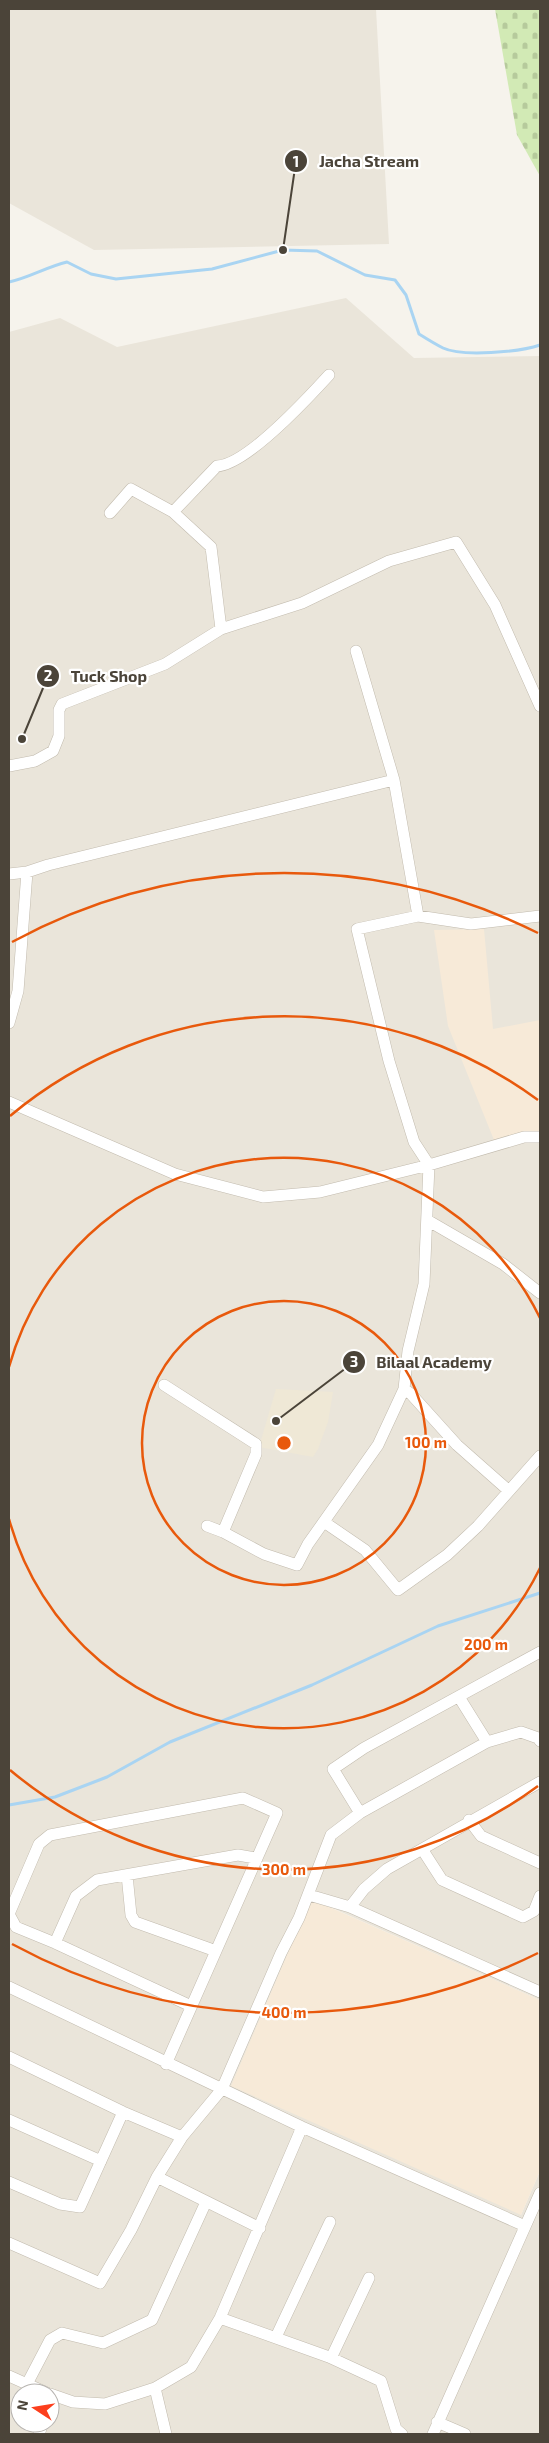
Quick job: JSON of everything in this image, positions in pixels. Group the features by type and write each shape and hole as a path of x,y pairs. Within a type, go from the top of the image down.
{"street":[{"path":"173,512 218,466 227,466 262,441 329,375"},
{"path":"110,512 130,489 173,512 211,547 221,629"},
{"path":"9,766 35,761 53,751 59,736 59,710 62,704 165,664 221,629 302,603 389,561 456,542 495,605 540,706"},
{"path":"356,650 394,780 418,916"},
{"path":"9,874 27,872 394,780"},
{"path":"9,1022 18,991 27,872"},
{"path":"207,1526 223,1532 264,1554 297,1565 324,1522 378,1445 404,1389 408,1351 424,1284 429,1165 414,1142 389,1061 357,929 418,916 471,924 540,916"},
{"path":"9,1102 175,1174 264,1197 320,1192 429,1165 524,1137 540,1137"},
{"path":"427,1220 503,1264 540,1293"},
{"path":"164,1385 256,1444 256,1454 223,1532"},
{"path":"404,1389 411,1394 457,1445 509,1491"},
{"path":"324,1522 365,1550 398,1590 447,1555 478,1526 540,1456"},
{"path":"360,1813 333,1769 364,1748 540,1652"},
{"path":"459,1697 487,1742"},
{"path":"9,2242 100,2283 131,2230 157,2177 182,2137 222,2089 309,1895 331,1836 360,1813 487,1742 521,1732 538,1738 540,1741"},
{"path":"350,1907 364,1889 388,1868 469,1820 540,1782"},
{"path":"166,2064 255,1858 277,1813 243,1798 50,1835 39,1844 9,1914 16,1927 55,1942 191,2006"},
{"path":"469,1820 481,1836 540,1863"},
{"path":"422,1849 442,1880 523,1918 534,1911 540,1896"},
{"path":"55,1942 76,1896 97,1880 238,1855 255,1858"},
{"path":"127,1875 131,1915 135,1922 216,1951"},
{"path":"309,1895 350,1907 540,1992"},
{"path":"9,1988 302,2127 525,2226"},
{"path":"9,2057 123,2112 182,2137"},
{"path":"9,2182 60,2204 80,2207 123,2112"},
{"path":"9,2120 101,2161"},
{"path":"60,2399 73,2402 105,2404 155,2388 191,2367 220,2318 302,2127"},
{"path":"157,2177 260,2228"},
{"path":"433,2434 540,2193"},
{"path":"28,2383 50,2340 62,2333 103,2343 152,2320 206,2202"},
{"path":"276,2338 330,2222"},
{"path":"329,2357 333,2354 369,2278"},
{"path":"220,2318 329,2357 381,2380 396,2429 402,2434"},
{"path":"9,2376 25,2383"},
{"path":"155,2388 166,2434"},
{"path":"437,2422 466,2434"}],"shaded area":[{"path":"9,9 376,9 389,244 94,250 9,203"},
{"path":"346,298 414,358 540,356 540,2000 312,1899 521,2215 540,2171 540,2434 9,2434 9,332 60,318 117,347"},
{"path":"484,929 493,1029 540,1020 540,1135 494,1140 448,1026 434,930"},
{"path":"276,1389 333,1392 328,1422 313,1457 259,1447"},
{"path":"311,1899 540,2000 540,2171 521,2215 231,2086"}],"green space":[{"path":"495,9 540,9 540,176 517,135"}],"waterway":[{"path":"9,282 67,262 91,274 116,279 212,269 283,250 317,251 365,275 395,280 406,295 419,334 443,348 452,351 477,353 519,350 540,345"},
{"path":"9,1805 55,1797 107,1777 170,1742 312,1685 438,1626 540,1593"}],"place":[{"name":"Jacha Stream","path":"283,250"},
{"name":"Tuck Shop","path":"22,739"},
{"name":"Bilaal Academy","path":"276,1421"}]}
